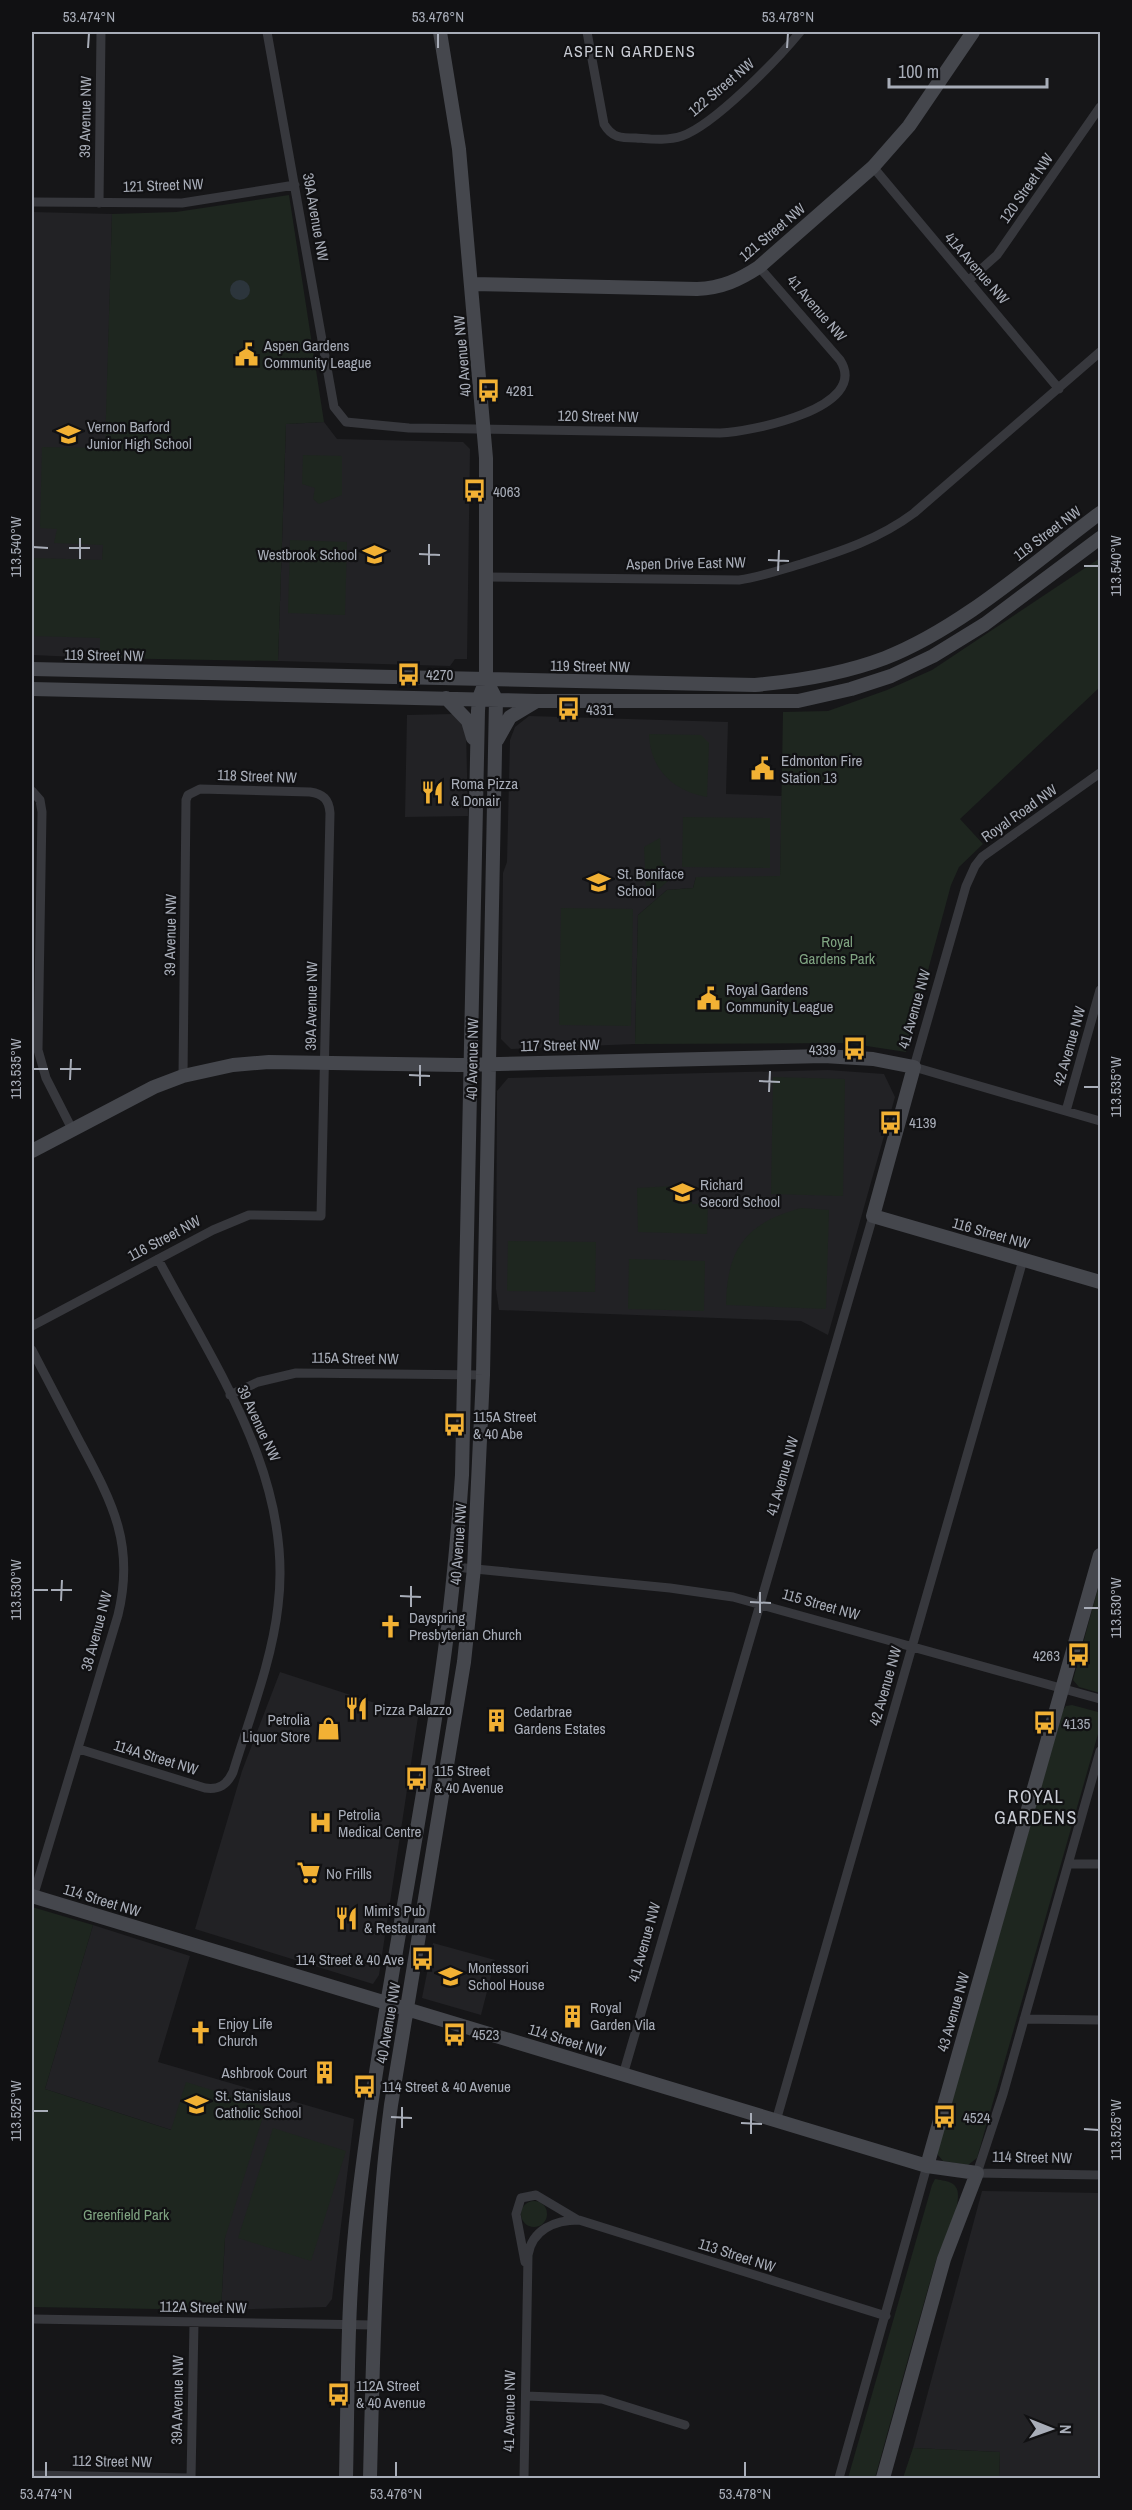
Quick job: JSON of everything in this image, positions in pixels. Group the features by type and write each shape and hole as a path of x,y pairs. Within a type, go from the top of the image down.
{"street":[{"name":"39 Avenue NW","path":"99,203 101,32"},
{"name":"39A Avenue NW","path":"267,32 334,407"},
{"name":"40 Avenue NW","path":"346,2478 349,2324 357,2207 386,2003 438,1704 462,1475 477,753 479,698 486,680 487,577 484,429 472,284 459,149 440,32"},
{"name":"122 Street NW","path":"587,32 604,124 612,135 622,138 667,139 692,131 748,86 774,62 800,32"},
{"name":"121 Street NW","path":"472,284 709,288 735,282 759,267 873,167 909,126 973,32"},
{"name":"120 Street NW","path":"969,280 997,255 1101,107"},
{"name":"41A Avenue NW","path":"873,167 1059,389"},
{"name":"121 Street NW","path":"32,202 195,202 295,185"},
{"name":"41 Avenue NW","path":"759,267 840,360 846,373"},
{"name":"Aspen Drive East NW","path":"487,577 739,580 859,546 886,532 914,513 1101,352"},
{"name":"120 Street NW","path":"334,407 346,422 409,428 720,433 749,431 782,422 812,410 843,388 846,373"},
{"name":"119 Street NW","path":"32,669 755,685 792,682 847,670 885,658 922,640 974,608 1101,513"},
{"path":"32,689 537,701 798,701 851,689 891,676 933,657 985,624 1101,538"},
{"name":"40 Avenue NW","path":"370,2478 373,2325 382,2170 464,1662 474,1568 483,1374 496,699 486,680"},
{"path":"446,698 468,722 477,753"},
{"path":"495,743 510,717 537,701"},
{"name":"Royal Road NW","path":"966,886 982,857 1101,774"},
{"name":"118 Street NW","path":"189,795 200,789 310,792 324,797"},
{"path":"34,793 42,812 38,1050 46,1078 72,1129"},
{"name":"39 Avenue NW","path":"183,1076 186,800 189,795"},
{"name":"39A Avenue NW","path":"321,1216 330,813 324,797"},
{"name":"41 Avenue NW","path":"623,2075 873,1216 966,886"},
{"name":"42 Avenue NW","path":"1066,1111 1101,990"},
{"name":"117 Street NW","path":"32,1151 154,1087 214,1068 253,1062 488,1064 824,1056 873,1059 914,1067 1101,1121"},
{"name":"116 Street NW","path":"32,1326 213,1230 249,1215 321,1216"},
{"name":"116 Street NW","path":"873,1216 1101,1282"},
{"name":"39 Avenue NW","path":"158,1259 256,1449 269,1486 277,1524 279,1604 271,1643 233,1772 224,1785"},
{"name":"42 Avenue NW","path":"776,2121 1023,1260"},
{"name":"38 Avenue NW","path":"32,1350 110,1499 123,1539 125,1570 122,1598 79,1749 32,1896"},
{"name":"115A Street NW","path":"230,1395 258,1382 296,1373 483,1374"},
{"name":"43 Avenue NW","path":"839,2478 1101,1555"},
{"name":"115 Street NW","path":"454,1567 698,1591 761,1603 1101,1700"},
{"name":"114A Street NW","path":"79,1749 205,1788 214,1789 224,1785"},
{"path":"883,2478 944,2259 983,2160 1101,1751"},
{"path":"1069,1864 1101,1864"},
{"name":"114 Street NW","path":"32,1896 927,2166 977,2173 1101,2175"},
{"path":"1024,2019 1101,2020"},
{"name":"113 Street NW","path":"521,2198 536,2195 579,2220 886,2316"},
{"name":"41 Avenue NW","path":"521,2198 516,2214 521,2249 528,2273"},
{"name":"113 Street NW","path":"544,2229 556,2223 579,2220"},
{"name":"41 Avenue NW","path":"524,2478 529,2246 532,2239 544,2229"},
{"name":"112A Street NW","path":"32,2319 373,2325"},
{"name":"39A Avenue NW","path":"191,2478 194,2323"},
{"path":"526,2396 602,2399 685,2425"},
{"name":"112 Street NW","path":"32,2475 191,2478"}],"shaded area":[{"name":"Vernon Barford Junior High School","path":"32,212 112,214 100,658 32,655"},
{"path":"240,280 247,283 250,290 247,297 240,300 233,297 230,290 233,283"},
{"name":"Westbrook School","path":"324,422 337,439 463,442 470,449 467,659 455,659 450,666 278,661 286,424"},
{"path":"453,714 459,718 466,730 468,816 405,817 407,715"},
{"name":"St. Boniface School","path":"529,716 728,722 726,794 782,796 780,877 696,877 693,888 667,890 638,915 635,1044 511,1049 501,1039 503,873 507,862 510,740 515,727"},
{"name":"Richard Secord School","path":"828,1070 884,1074 895,1097 828,1335 801,1321 499,1310 496,1289 497,1091 508,1078"},
{"path":"280,1672 418,1717 379,1975 373,1984 195,1929 242,1771"},
{"name":"St. Stanislaus Catholic School","path":"93,1925 190,1956 158,2062 354,2119 332,2299 326,2307 221,2310 230,2149 45,2089"},
{"path":"433,1943 495,1960 481,2015 422,1998"},
{"path":"982,2191 1100,2193 1100,2478 999,2478 1000,2452 913,2448"}],"green space":[{"path":"289,195 324,422 286,424 278,661 100,658 100,638 32,636 32,558 102,560 103,545 54,543 57,529 40,528 42,447 105,448 112,214 176,212"},
{"path":"303,455 342,456 342,495 319,504 313,499 315,488 302,484"},
{"path":"290,540 347,542 345,615 288,613"},
{"name":"Royal Gardens Park","path":"1100,558 1100,687 960,819 983,844 959,867 951,885 906,1052 847,1043 635,1044 638,915 667,890 693,888 696,877 780,876 783,712 828,711 887,690 932,670"},
{"path":"649,734 701,735 709,743 707,797 684,790 666,776 654,758"},
{"path":"683,817 770,818 770,868 682,867"},
{"path":"660,838 661,860 673,876 659,889 646,888 644,847"},
{"path":"561,908 633,909 631,1026 559,1025"},
{"path":"773,1077 845,1079 843,1196 771,1194"},
{"path":"692,1185 692,1204 708,1204 707,1234 638,1232 637,1188"},
{"path":"801,1208 829,1210 826,1309 726,1305 730,1268 743,1241 766,1221"},
{"path":"508,1241 596,1242 595,1292 507,1291"},
{"path":"629,1259 705,1261 704,1311 628,1309"},
{"path":"1100,1581 1100,1693 1079,1687 1073,1680"},
{"path":"1072,1705 1098,1712 1100,1727 977,2158 968,2165 943,2161 938,2155 938,2150 1063,1710 1066,1706"},
{"name":"Greenfield Park","path":"32,1907 93,1925 45,2089 171,2130 186,2082 266,2107 225,2238 221,2310 32,2307"},
{"path":"273,2128 346,2151 311,2261 238,2238"},
{"path":"935,2179 956,2187 958,2195 956,2212 936,2261 875,2478 848,2478 932,2185"},
{"path":"534,2201 543,2205 547,2214 543,2223 534,2227 525,2223 521,2214 525,2205"},
{"path":"913,2448 1000,2452 999,2478 903,2478"}],"place":[{"name":"Aspen Gardens Community League","path":"246,354"},
{"name":"4281","path":"488,390"},
{"name":"Vernon Barford Junior High School","path":"69,435"},
{"name":"4063","path":"475,491"},
{"name":"Westbrook School","path":"375,554"},
{"name":"4270","path":"408,674"},
{"name":"4331","path":"568,709"},
{"name":"Edmonton Fire Station 13","path":"763,769"},
{"name":"Roma Pizza & Donair","path":"433,792"},
{"name":"St. Boniface School","path":"599,882"},
{"name":"Royal Gardens Community League","path":"708,998"},
{"name":"4339","path":"854,1049"},
{"name":"4139","path":"891,1122"},
{"name":"Richard Secord School","path":"682,1193"},
{"name":"115A Street & 40 Abe","path":"455,1425"},
{"name":"Dayspring Presbyterian Church","path":"391,1626"},
{"name":"4263","path":"1078,1655"},
{"name":"Pizza Palazzo","path":"356,1709"},
{"name":"Cedarbrae Gardens Estates","path":"496,1720"},
{"name":"4135","path":"1045,1723"},
{"name":"Petrolia Liquor Store","path":"328,1728"},
{"name":"115 Street & 40 Avenue","path":"416,1779"},
{"name":"Petrolia Medical Centre","path":"320,1823"},
{"name":"No Frills","path":"308,1873"},
{"name":"Mimi’s Pub & Restaurant","path":"346,1919"},
{"name":"114 Street & 40 Ave","path":"422,1959"},
{"name":"Montessori School House","path":"450,1976"},
{"name":"Royal Garden Vila","path":"572,2016"},
{"name":"Enjoy Life Church","path":"200,2032"},
{"name":"4523","path":"454,2034"},
{"name":"Ashbrook Court","path":"325,2072"},
{"name":"114 Street & 40 Avenue","path":"364,2086"},
{"name":"St. Stanislaus Catholic School","path":"197,2104"},
{"name":"4524","path":"945,2117"},
{"name":"112A Street & 40 Avenue","path":"338,2394"}],"district":[{"name":"ASPEN GARDENS","path":"630,51"},
{"name":"ROYAL GARDENS","path":"1036,1806"}]}
